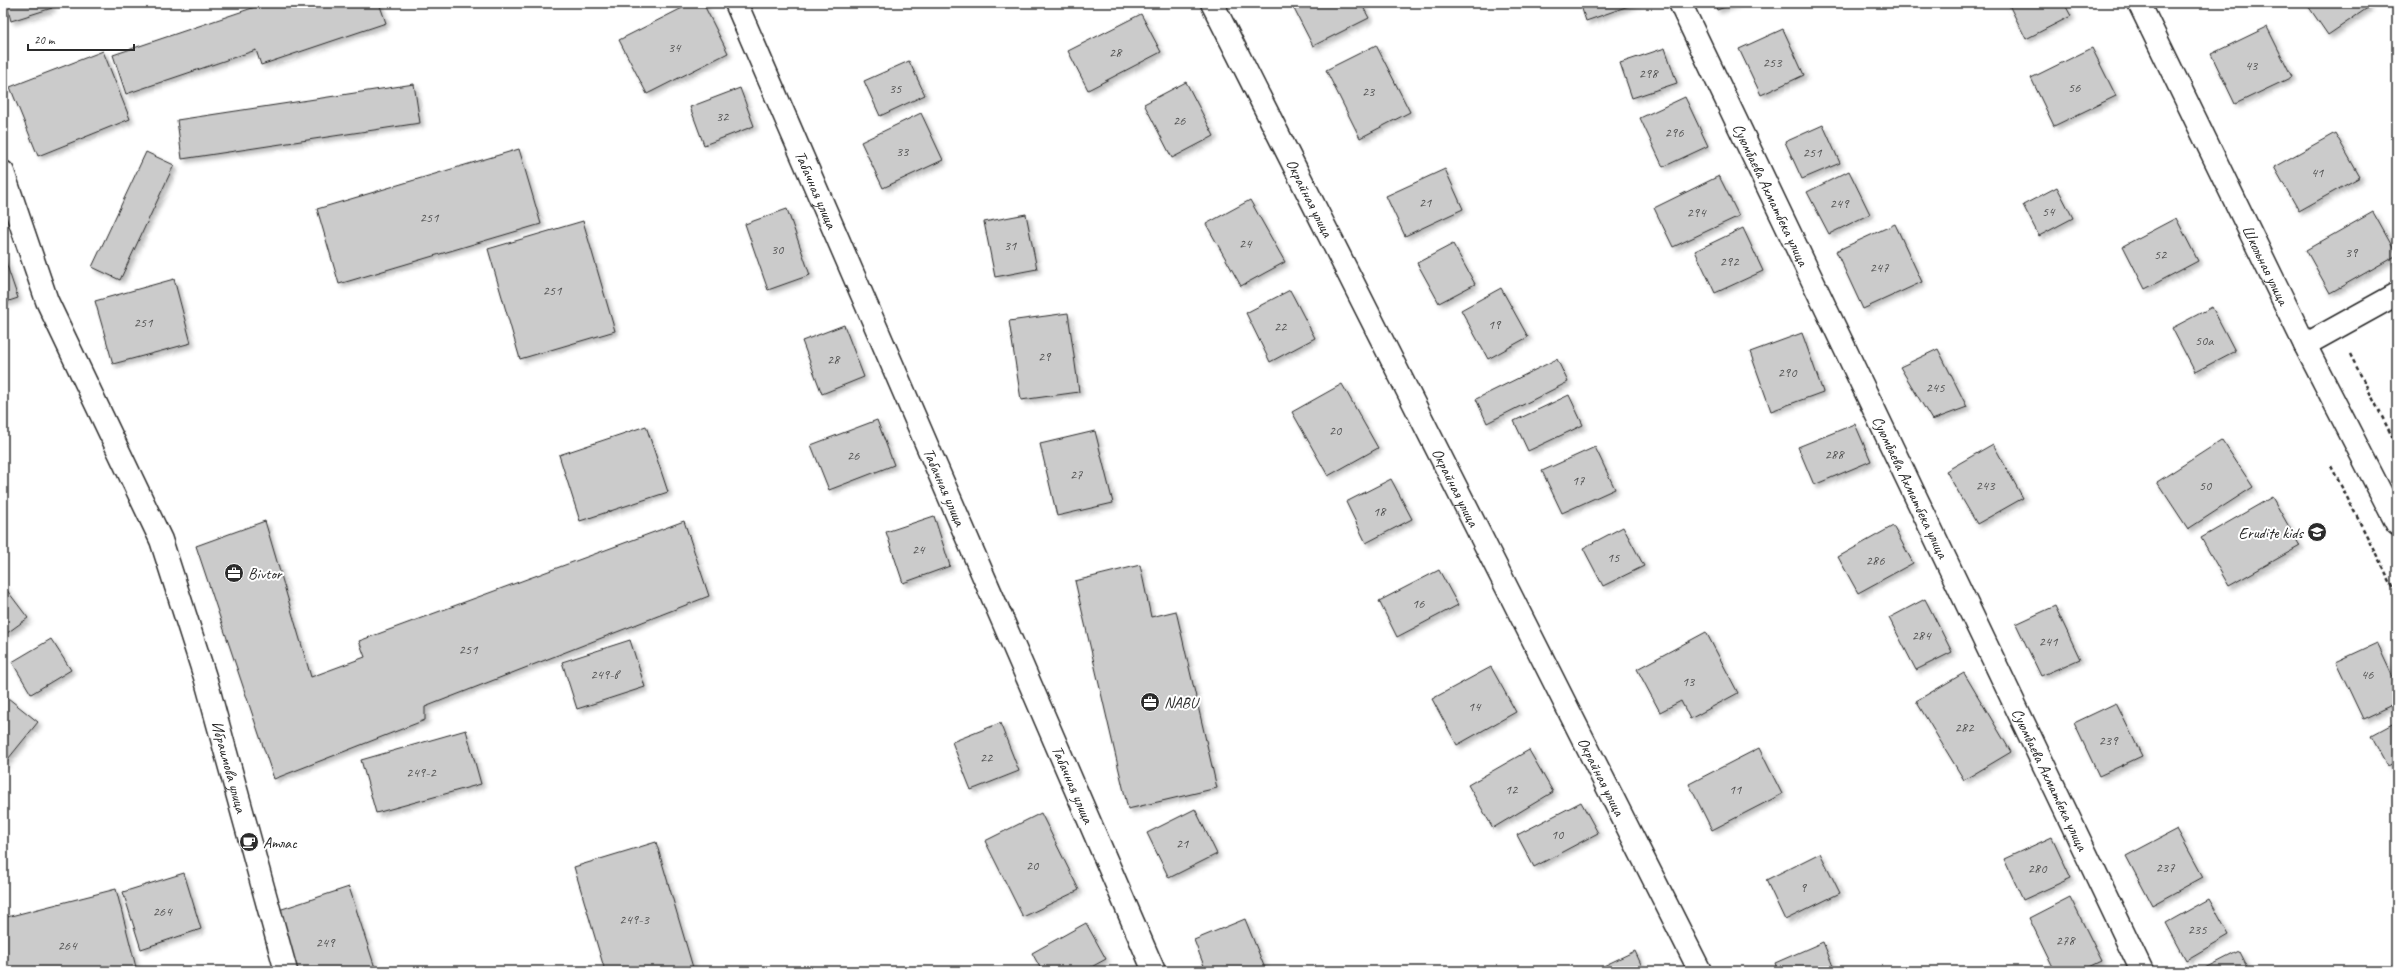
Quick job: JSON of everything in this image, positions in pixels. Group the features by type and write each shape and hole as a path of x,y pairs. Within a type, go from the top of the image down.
{"street":[{"name":"Табачная улица","path":"736,3 1154,971"},
{"name":"Окрайная улица","path":"1212,3 1700,971"},
{"name":"Суюмбаева Ахматбека улица","path":"1680,3 2142,971"},
{"name":"Школьная улица","path":"2138,3 2305,345 2397,524"},
{"name":"Ибраимова улица","path":"3,172 48,301 161,540 206,677 286,971"},
{"path":"2305,345 2397,294"}],"path":[{"path":"2337,328 2397,446"}],"building":[{"path":"6,3 50,3 52,8 11,21"},
{"path":"267,3 379,3 386,23 261,65 256,50 126,94 113,55"},
{"path":"692,3 703,3 728,53 647,94 619,40"},
{"path":"1306,3 1361,3 1369,18 1313,46 1294,9"},
{"path":"1580,3 1637,3 1586,21"},
{"path":"1714,3 1736,3 1717,10"},
{"path":"2008,3 2064,3 2071,16 2026,39"},
{"path":"2306,3 2367,3 2369,7 2328,35"},
{"path":"1141,14 1161,52 1088,90 1068,51"},
{"path":"2267,27 2292,77 2235,104 2211,54"},
{"path":"1783,29 1804,75 1761,95 1739,49"},
{"path":"1376,45 1410,112 1360,138 1326,70"},
{"path":"1665,48 1677,83 1632,98 1620,63"},
{"path":"2092,48 2116,96 2054,126 2031,78"},
{"path":"103,51 130,119 38,156 10,87"},
{"path":"909,61 925,95 880,116 864,81"},
{"path":"1186,82 1214,136 1172,158 1144,104"},
{"path":"414,84 420,123 182,159 177,120"},
{"path":"740,88 754,126 704,145 690,107"},
{"path":"1685,97 1708,146 1663,167 1640,118"},
{"path":"921,113 943,160 883,188 861,142"},
{"path":"1823,125 1840,163 1802,179 1785,142"},
{"path":"2335,133 2360,177 2299,211 2274,167"},
{"path":"519,149 541,224 339,284 317,209"},
{"path":"146,152 174,165 120,280 92,267"},
{"path":"1445,169 1463,209 1405,236 1386,196"},
{"path":"1849,171 1870,214 1829,234 1807,192"},
{"path":"1719,176 1739,216 1673,247 1654,208"},
{"path":"2057,187 2073,218 2039,236 2023,205"},
{"path":"1250,200 1285,262 1241,286 1206,224"},
{"path":"787,209 810,275 768,290 745,224"},
{"path":"2373,212 2397,255 2330,293 2306,250"},
{"path":"1026,214 1037,269 995,277 984,222"},
{"path":"2176,218 2198,261 2145,289 2123,246"},
{"path":"583,221 615,331 520,359 488,249"},
{"path":"1895,224 1922,282 1863,309 1836,251"},
{"path":"1743,228 1763,271 1715,293 1695,251"},
{"path":"1453,244 1475,284 1439,303 1417,263"},
{"path":"3,254 18,298 3,303"},
{"path":"174,279 191,343 113,364 95,301"},
{"path":"1501,288 1528,337 1488,359 1461,310"},
{"path":"1290,290 1315,338 1270,362 1246,313"},
{"path":"2212,307 2235,351 2195,372 2172,328"},
{"path":"1068,313 1079,392 1021,400 1009,321"},
{"path":"844,325 864,377 822,394 802,341"},
{"path":"1802,333 1823,392 1771,411 1750,352"},
{"path":"1938,349 1967,407 1932,420 1900,367"},
{"path":"1557,359 1568,382 1487,423 1476,399"},
{"path":"1342,384 1378,448 1328,476 1292,412"},
{"path":"1569,395 1583,425 1528,451 1514,421"},
{"path":"877,420 894,465 829,490 811,445"},
{"path":"1855,424 1871,461 1814,485 1798,447"},
{"path":"646,426 668,492 580,521 559,455"},
{"path":"1095,431 1113,503 1057,516 1040,444"},
{"path":"2222,440 2253,487 2188,529 2157,482"},
{"path":"1993,444 2023,498 1977,524 1946,471"},
{"path":"1595,447 1615,489 1562,513 1542,471"},
{"path":"1391,479 1412,519 1366,543 1346,502"},
{"path":"2272,497 2300,546 2229,586 2201,538"},
{"path":"934,516 950,566 903,583 886,532"},
{"path":"265,521 311,677 365,657 359,641 684,521 709,596 425,707 425,720 274,779 196,546"},
{"path":"1893,526 1913,563 1858,593 1838,557"},
{"path":"1623,527 1644,566 1603,586 1583,548"},
{"name":"NABU","path":"1140,565 1151,617 1176,611 1217,788 1128,809 1075,581"},
{"path":"1439,570 1458,605 1397,637 1379,601"},
{"path":"3,585 28,618 3,636"},
{"path":"1925,599 1952,652 1916,670 1889,618"},
{"path":"2055,606 2080,659 2041,676 2016,624"},
{"path":"1706,632 1738,693 1690,719 1681,701 1660,712 1637,669"},
{"path":"51,639 71,670 31,694 12,662"},
{"path":"630,640 645,687 577,709 562,662"},
{"path":"2377,643 2397,686 2397,703 2363,719 2336,662"},
{"path":"1491,667 1516,712 1457,745 1432,699"},
{"path":"1964,673 2011,752 1964,780 1916,701"},
{"path":"3,694 38,722 4,764 3,764"},
{"path":"2116,703 2142,756 2099,776 2074,723"},
{"path":"2397,722 2397,762 2388,767 2371,736"},
{"path":"1000,723 1019,771 971,790 952,742"},
{"path":"466,730 481,784 376,813 361,760"},
{"path":"1759,748 1782,794 1712,830 1689,784"},
{"path":"1529,750 1553,792 1493,828 1468,785"},
{"path":"1581,802 1598,833 1534,867 1517,835"},
{"path":"1195,809 1217,854 1169,878 1147,833"},
{"path":"1041,813 1079,890 1023,917 985,841"},
{"path":"2177,829 2203,877 2152,905 2126,856"},
{"path":"2052,837 2071,878 2023,900 2004,859"},
{"path":"656,842 694,971 605,971 574,867"},
{"path":"1820,853 1840,893 1785,920 1766,880"},
{"path":"184,873 201,929 141,949 123,892"},
{"path":"349,887 376,971 294,971 273,912"},
{"path":"116,889 137,971 3,971 3,918"},
{"path":"2070,897 2102,961 2081,971 2055,971 2029,918"},
{"path":"2209,899 2229,935 2186,960 2166,923"},
{"path":"1245,919 1266,971 1206,971 1194,940"},
{"path":"1086,923 1106,959 1084,971 1042,971 1032,953"},
{"path":"1823,942 1835,971 1778,971 1775,963"},
{"path":"1635,951 1644,971 1593,971"},
{"path":"2239,951 2249,971 2200,971"}],"place":[{"name":"Erudite kids","path":"2317,532"},
{"name":"Bivtor","path":"234,573"},
{"name":"NABU","path":"1150,702"},
{"name":"Атлас","path":"249,842"}]}
